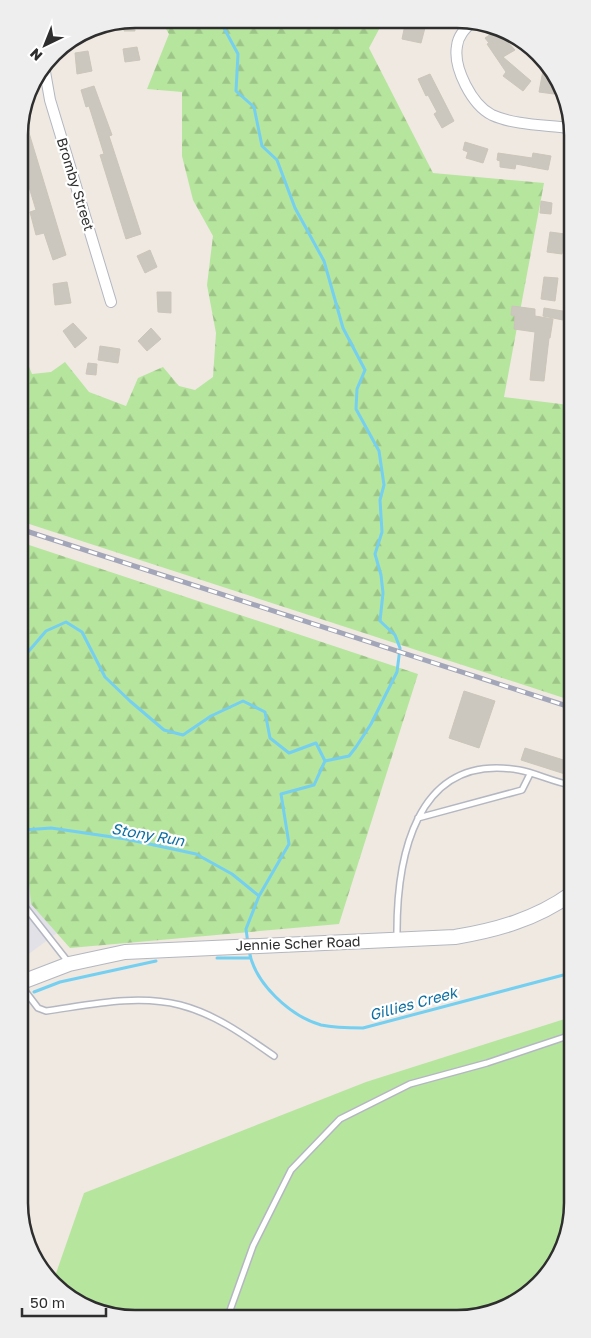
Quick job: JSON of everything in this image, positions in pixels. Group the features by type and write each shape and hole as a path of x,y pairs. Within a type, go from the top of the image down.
{"street":[{"path":"467,28 461,34 456,47 460,68 468,89 481,108 492,115 504,119 563,127"},
{"name":"Bromby Street","path":"46,75 50,100 111,302"},
{"name":"Jennie Scher Road","path":"28,980 70,964 125,952 216,946 455,937 498,929 535,916 563,899"}],"lane":[{"path":"397,940 400,884 417,818 438,788 445,782 468,772 519,770 563,782"},
{"path":"417,818 522,790 530,774"},
{"path":"28,911 70,964"},
{"path":"28,995 38,1008 46,1011 103,1002 140,1001 180,1005 207,1014 237,1030 274,1056"},
{"path":"230,1310 253,1246 291,1170 340,1119 410,1084 487,1063 563,1038"}],"shaded area":[{"path":"28,871 40,909 57,933 28,955"}],"green space":[{"path":"165,28 380,28 369,48 433,173 544,183 504,397 564,404 563,698 28,524 28,364 32,374 51,372 65,362 89,392 126,406 138,378 163,367 179,386 195,390 213,377 216,333 207,285 213,236 193,200 182,156 182,92 147,89 169,34"},
{"path":"28,545 418,674 339,924 70,948 31,904 28,871"},
{"path":"563,1019 563,1217 560,1231 549,1257 527,1284 510,1296 497,1302 470,1310 128,1310 100,1305 87,1299 64,1284 55,1275 84,1193 366,1082"}],"building":[{"path":"135,28 135,31 124,31 124,29"},
{"path":"404,28 425,28 421,43 402,39"},
{"path":"492,33 506,40 515,50 503,57 531,81 523,91 503,76 506,72 485,38"},
{"path":"137,47 140,60 125,62 123,49"},
{"path":"88,51 92,71 77,74 75,53"},
{"path":"543,72 554,92 554,94 539,92"},
{"path":"430,74 454,121 442,128 434,114 437,112 428,95 426,96 418,79"},
{"path":"94,86 112,135 109,136 141,234 126,239 100,155 104,154 89,106 86,107 81,90"},
{"path":"28,130 66,255 53,260 44,233 36,235 30,212 36,210 28,184"},
{"path":"465,142 488,149 483,163 466,158 468,152 463,150"},
{"path":"498,153 532,158 533,153 551,156 548,170 516,164 515,169 500,167 500,161 497,160"},
{"path":"541,201 552,203 551,214 540,213"},
{"path":"550,232 564,234 562,254 547,252"},
{"path":"150,250 157,267 145,273 137,256"},
{"path":"544,277 558,278 555,301 541,299"},
{"path":"67,282 71,303 55,305 53,284"},
{"path":"157,292 171,292 171,313 158,312"},
{"path":"512,306 535,309 535,316 553,319 544,381 530,380 535,332 514,329 515,316 511,315"},
{"path":"544,308 564,311 564,320 543,316"},
{"path":"73,323 87,338 75,348 63,331"},
{"path":"151,328 161,339 147,351 138,341"},
{"path":"100,346 120,349 118,363 98,360"},
{"path":"88,363 97,364 96,375 86,374"},
{"path":"464,691 495,701 479,748 449,738"},
{"path":"525,748 563,760 563,774 521,760"}],"waterway":[{"path":"224,28 238,54 236,91 254,107 262,146 277,160 295,208 324,261 343,328 365,370 357,389 356,409 379,451 384,485 380,500 382,532 375,554 381,575 383,593 380,621 395,635 400,648 397,672 371,724 349,756 325,761"},
{"name":"Gillies Creek","path":"28,652 46,631 66,622 82,632 105,677 164,730 183,735 211,716 243,701 265,712 270,738 289,753 316,743 325,761 314,785 281,794 289,844 259,896 246,929 248,944"},
{"name":"Stony Run","path":"28,830 51,828 126,839 196,854 232,874 259,896"},
{"name":"Gillies Creek","path":"249,950 258,974 266,986 286,1006 309,1021 337,1027 363,1028 563,975"},
{"path":"217,958 250,958"},
{"path":"34,992 60,982 156,961"}],"railway":[{"path":"28,532 563,705"}]}
